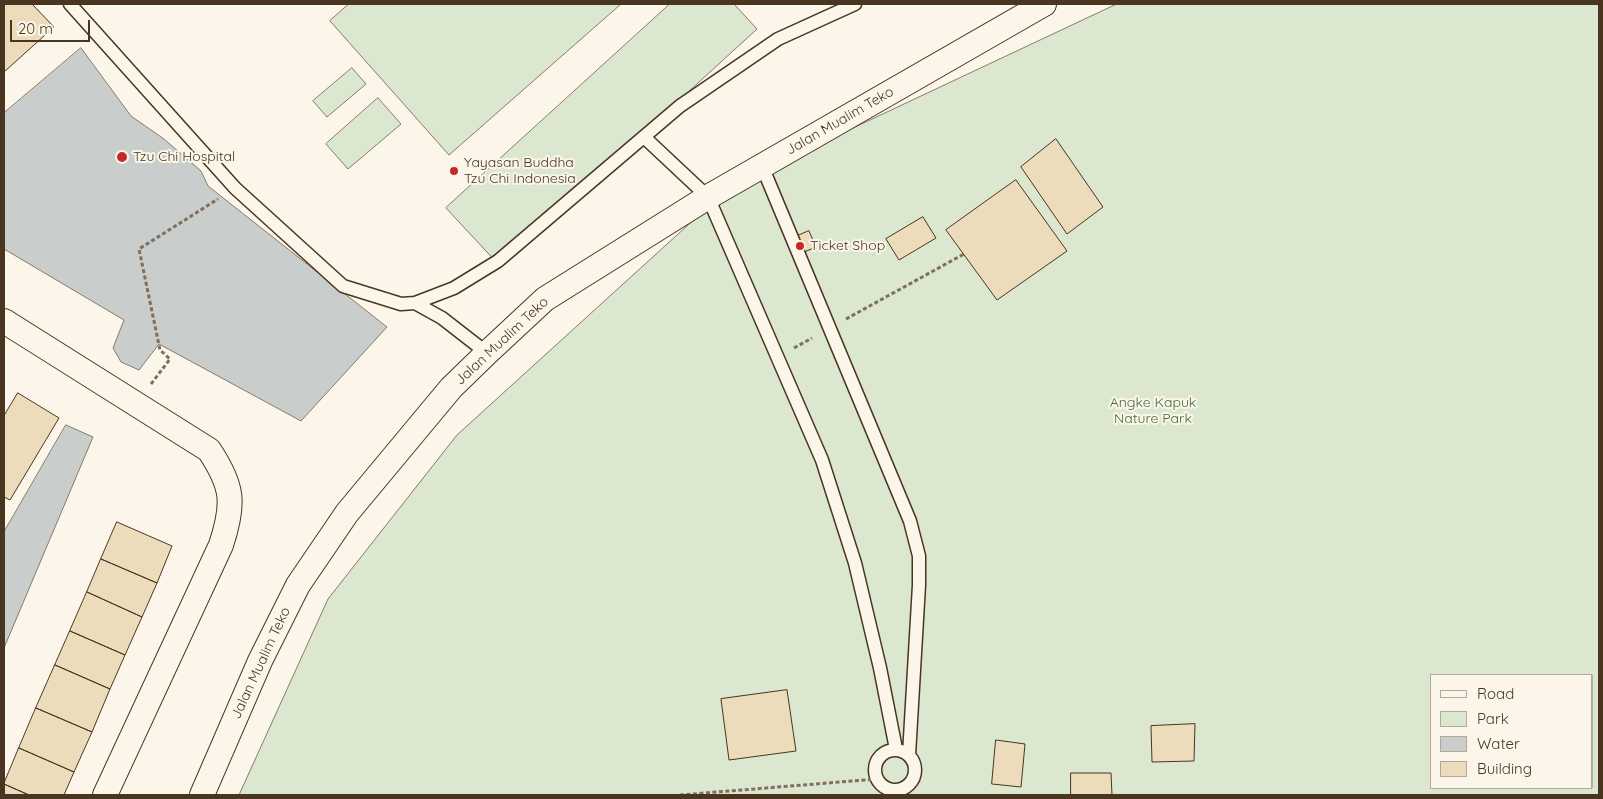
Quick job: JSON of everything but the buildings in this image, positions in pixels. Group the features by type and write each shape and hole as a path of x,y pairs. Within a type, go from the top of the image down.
{"street":[{"name":"Jalan Mualim Teko","path":"202,795 260,661 298,585 347,513 451,388 487,353 545,299 708,197 1044,4"},
{"path":"4,321 209,450 224,473 230,495 228,522 221,545 105,795"}],"lane":[{"path":"70,4 235,188 343,286 393,302 415,303 454,288 498,261 680,106 778,39 855,4"},
{"path":"644,137 708,197 822,460 855,563 880,668 896,749"},
{"path":"762,166 910,521 919,556 917,648 909,755 916,767 913,781 903,792 887,788 877,779 875,765 883,753 896,749 909,755"},
{"path":"415,303 442,318 487,353"}],"path":[{"path":"160,350 139,249 224,195"},
{"path":"778,356 964,254"},
{"path":"680,795 877,779"}],"green space":[{"path":"349,4 621,4 449,155 330,21"},
{"path":"670,4 734,4 757,29 499,265 446,208"},
{"name":"Angke Kapuk Nature Park","path":"1117,4 1599,4 1599,795 239,795 328,599 457,435 732,185"},
{"path":"352,68 366,84 327,117 313,101"},
{"path":"378,98 401,124 348,169 326,144"}],"water":[{"path":"81,48 131,116 164,139 201,171 208,186 387,327 301,421 159,344 139,370 121,362 113,348 124,320 4,249 4,113"},
{"path":"66,425 93,437 4,648 4,532"}],"place":[{"name":"Tzu Chi Hospital","path":"122,157"},
{"name":"Yayasan Buddha Tzu Chi Indonesia","path":"454,171"},
{"name":"Ticket Shop","path":"800,246"}]}
